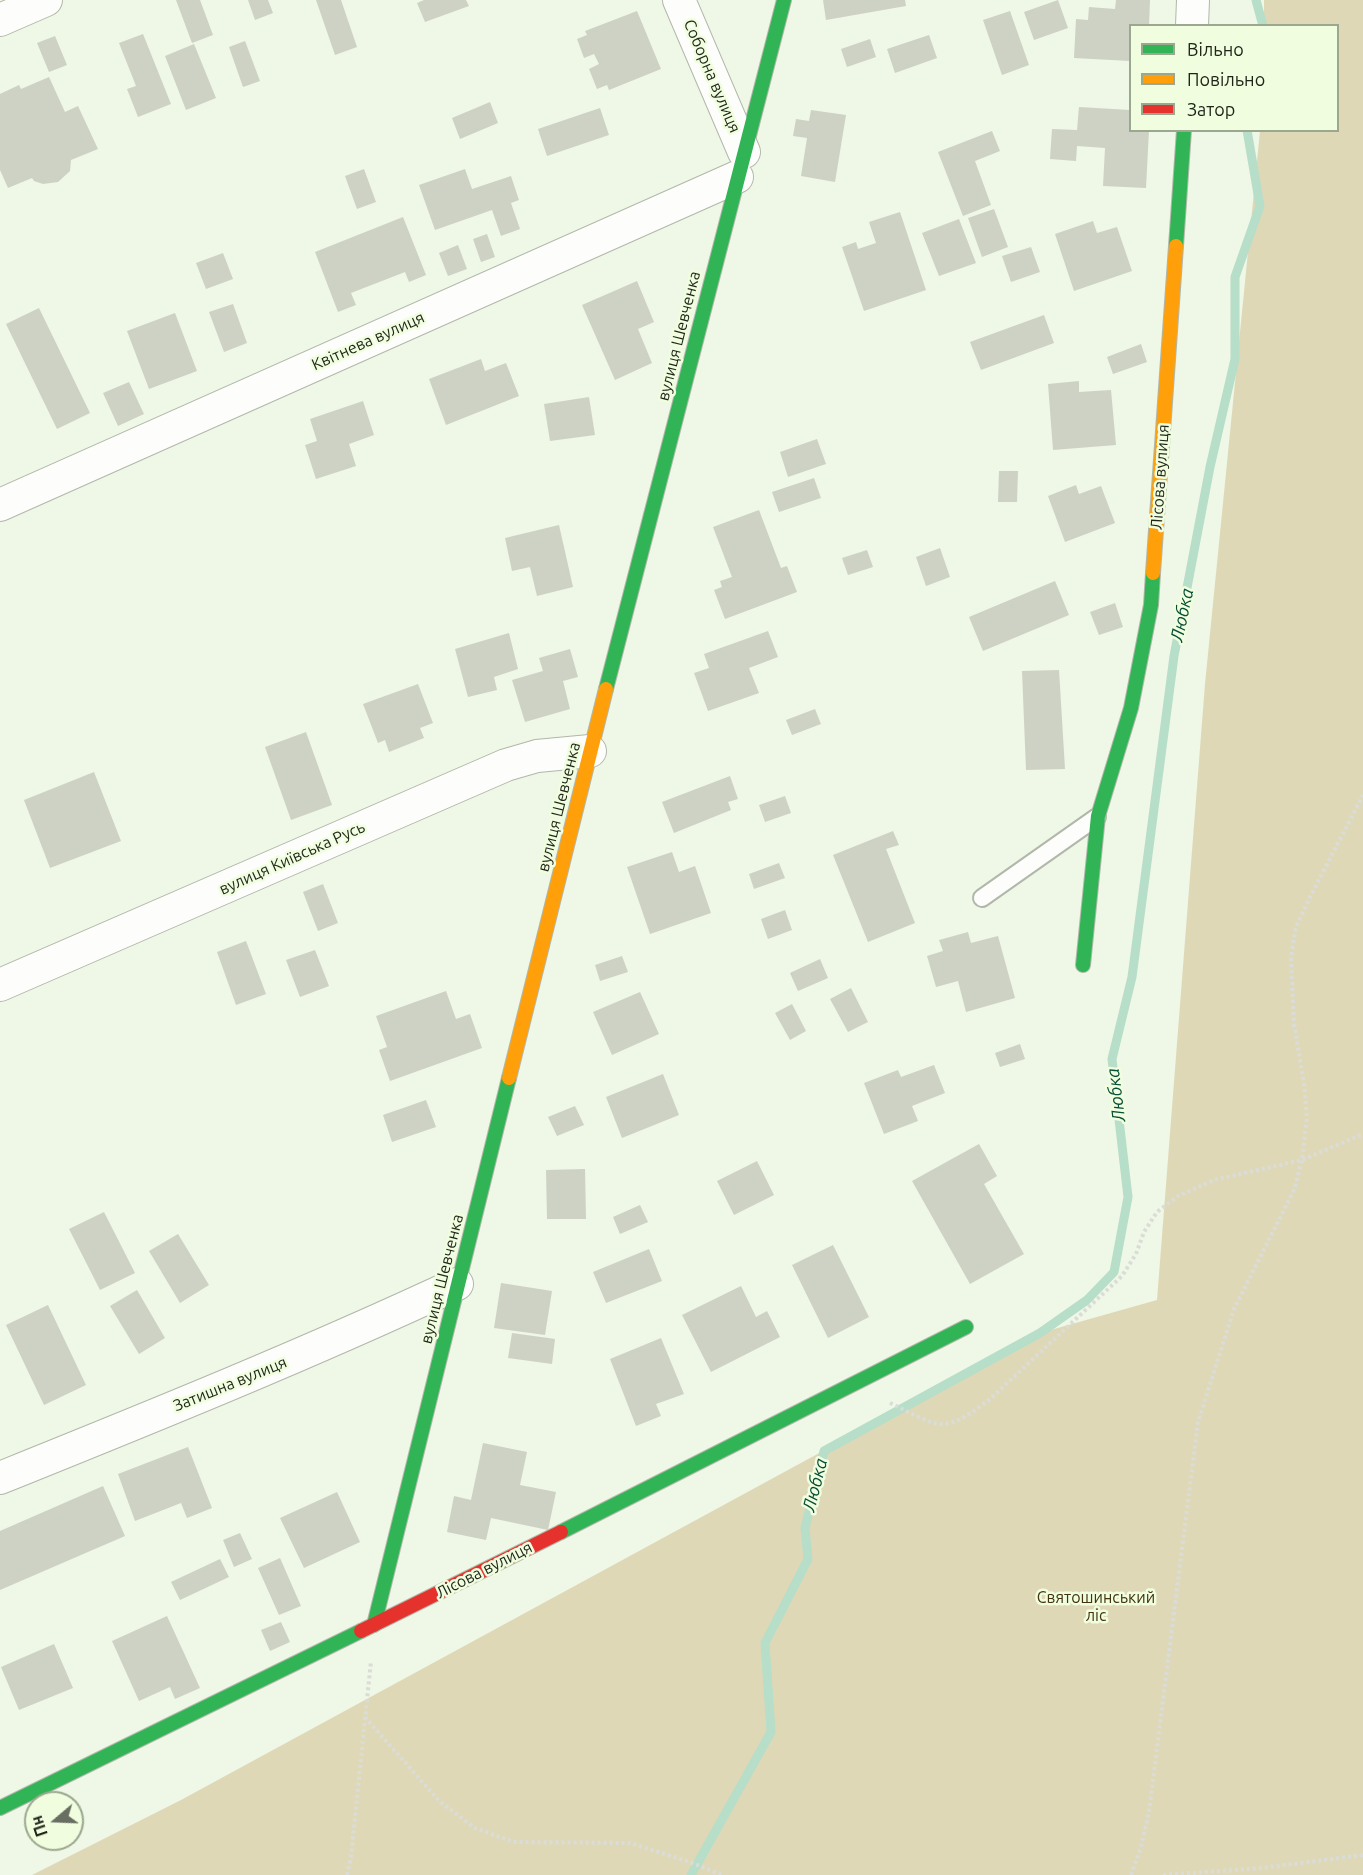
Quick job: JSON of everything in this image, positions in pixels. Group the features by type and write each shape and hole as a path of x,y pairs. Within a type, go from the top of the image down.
{"street":[{"path":"0,20 46,0"},
{"name":"Соборна вулиця","path":"679,0 741,164"},
{"name":"вулиця Шевченка","path":"374,1625 590,751 784,0"},
{"path":"1192,24 1193,0"},
{"name":"Лісова вулиця","path":"1083,965 1098,816 1131,708 1151,605 1184,132"},
{"name":"Квітнева вулиця","path":"0,505 741,164"},
{"name":"вулиця Київська Русь","path":"0,985 506,765 537,756 590,751"},
{"name":"Затишна вулиця","path":"0,1478 253,1376 457,1284"},
{"name":"Лісова вулиця","path":"0,1808 374,1625 966,1327"}],"lane":[{"path":"982,898 1098,816"}],"path":[{"path":"1131,1875 1141,1847 1149,1812 1198,1422 1234,1309 1294,1190 1302,1160 1307,1118 1294,1024 1291,957 1296,927 1363,795"},
{"path":"888,1401 942,1424 954,1421 989,1400 1122,1276 1136,1254 1144,1232 1157,1212 1178,1196 1214,1180 1302,1160 1363,1134"},
{"path":"347,1875 351,1857 374,1625"},
{"path":"365,1718 439,1801 475,1828 514,1842 630,1843 722,1875"},
{"path":"1162,1875 1262,1868 1363,1855"}],"green space":[{"name":"Святошинський ліс","path":"1264,0 1363,0 1363,1875 32,1875 80,1851 84,1851 84,1849 181,1800 1040,1333 1157,1300 1205,684 1260,132 1339,132 1339,24 1264,24"}],"building":[{"path":"176,0 200,0 213,35 192,43"},
{"path":"248,0 268,0 273,13 255,20"},
{"path":"316,0 341,0 357,47 335,55"},
{"path":"424,0 466,0 469,6 425,22 417,3"},
{"path":"823,0 905,0 906,6 826,20"},
{"path":"1058,0 1068,28 1034,40 1024,12"},
{"path":"1116,0 1150,0 1149,24 1129,24 1129,61 1074,58 1076,19 1088,20 1089,7 1115,9"},
{"path":"637,11 661,69 609,90 607,85 597,89 589,69 599,64 594,54 584,58 577,39 587,35 585,31"},
{"path":"1010,11 1029,65 1002,75 983,20"},
{"path":"143,34 171,104 138,117 127,89 136,86 119,43"},
{"path":"929,35 937,58 895,73 887,49"},
{"path":"55,36 67,65 49,72 37,43"},
{"path":"870,39 876,57 847,67 841,49"},
{"path":"245,41 260,81 243,87 229,47"},
{"path":"194,44 216,98 186,110 165,56"},
{"path":"49,77 65,112 78,106 98,149 71,160 70,171 58,182 43,184 32,178 8,188 0,170 0,94 19,85 21,89"},
{"path":"490,102 498,123 460,139 452,118"},
{"path":"1079,107 1129,110 1129,132 1149,132 1146,188 1103,186 1105,148 1077,146 1076,161 1050,159 1052,129 1077,130"},
{"path":"600,108 609,135 547,156 538,129"},
{"path":"811,110 846,115 835,182 801,176 807,138 793,136 796,119 809,121"},
{"path":"992,131 1000,151 975,161 991,205 963,216 938,152"},
{"path":"364,169 376,202 357,209 345,176"},
{"path":"465,169 472,189 511,176 519,200 511,203 520,229 501,236 492,210 435,230 419,185"},
{"path":"994,209 1008,247 982,257 968,218"},
{"path":"900,212 926,290 864,311 842,247 856,242 858,249 876,243 869,222"},
{"path":"403,217 426,275 409,282 405,272 351,293 356,305 338,312 315,252"},
{"path":"959,219 976,263 939,276 922,233"},
{"path":"1093,221 1097,233 1117,227 1132,271 1074,291 1055,234"},
{"path":"487,234 495,257 481,262 473,239"},
{"path":"458,245 467,269 448,276 439,253"},
{"path":"1031,247 1040,272 1011,282 1002,256"},
{"path":"223,253 233,279 206,289 196,263"},
{"path":"637,281 654,322 638,329 652,363 615,380 582,305"},
{"path":"233,304 247,343 224,352 209,312"},
{"path":"39,308 90,413 57,429 6,324"},
{"path":"175,313 197,371 149,389 127,331"},
{"path":"1044,315 1054,343 981,370 970,342"},
{"path":"1141,344 1147,362 1113,374 1107,357"},
{"path":"481,359 485,371 506,363 519,396 446,425 429,379"},
{"path":"1079,381 1079,392 1111,390 1116,445 1053,450 1048,384"},
{"path":"129,382 144,414 118,426 103,393"},
{"path":"589,397 595,435 550,441 544,404"},
{"path":"363,401 374,435 349,444 356,466 316,479 305,445 317,441 310,419"},
{"path":"817,439 826,464 788,477 780,452"},
{"path":"999,471 1018,471 1017,502 998,502"},
{"path":"814,478 821,498 779,512 772,492"},
{"path":"1076,485 1079,494 1101,486 1115,523 1065,542 1048,496"},
{"path":"759,510 781,568 787,566 797,592 725,619 714,590 722,587 720,581 732,577 713,527"},
{"path":"559,525 573,587 537,596 530,567 512,571 505,538"},
{"path":"940,548 950,577 926,586 916,557"},
{"path":"867,550 873,567 848,575 842,558"},
{"path":"1055,581 1069,615 983,651 969,617"},
{"path":"1115,603 1123,627 1099,635 1090,612"},
{"path":"768,631 778,657 749,668 759,693 708,711 694,673 709,668 704,654"},
{"path":"509,633 518,669 494,677 497,690 468,697 455,649"},
{"path":"570,649 578,677 563,681 570,709 525,722 512,680 543,671 539,658"},
{"path":"1059,670 1065,769 1026,770 1022,671"},
{"path":"418,684 433,723 420,728 424,738 389,752 385,740 378,743 363,704"},
{"path":"815,709 821,724 792,735 786,720"},
{"path":"306,732 332,805 291,820 265,747"},
{"path":"94,772 121,841 50,868 24,800"},
{"path":"730,776 738,799 728,802 731,810 674,833 662,802"},
{"path":"785,796 791,813 765,822 759,805"},
{"path":"893,831 899,845 886,849 915,923 868,942 833,855"},
{"path":"672,852 679,872 695,866 711,913 650,934 627,867"},
{"path":"779,863 785,878 754,889 749,874"},
{"path":"323,884 338,923 318,931 303,892"},
{"path":"785,910 792,930 768,939 761,919"},
{"path":"968,932 971,943 998,936 1015,998 966,1012 958,981 936,987 927,956 943,951 939,940"},
{"path":"246,941 266,994 236,1005 217,952"},
{"path":"315,950 329,986 300,997 286,960"},
{"path":"622,956 628,972 600,981 595,965"},
{"path":"820,959 828,978 798,991 790,973"},
{"path":"851,988 868,1022 848,1032 830,999"},
{"path":"446,991 456,1019 470,1014 482,1048 390,1081 379,1050 387,1047 376,1016"},
{"path":"640,992 659,1034 612,1055 593,1012"},
{"path":"792,1004 806,1031 790,1040 775,1013"},
{"path":"1020,1044 1025,1059 1000,1067 995,1053"},
{"path":"934,1065 945,1093 912,1106 918,1121 884,1134 864,1083 898,1070 901,1077"},
{"path":"663,1074 679,1115 622,1138 606,1097"},
{"path":"426,1100 436,1127 392,1142 383,1115"},
{"path":"575,1106 584,1125 557,1136 548,1117"},
{"path":"979,1144 997,1176 984,1184 1024,1254 970,1284 912,1181"},
{"path":"757,1161 774,1195 734,1215 717,1181"},
{"path":"585,1169 586,1219 547,1219 546,1170"},
{"path":"640,1205 648,1222 620,1234 613,1217"},
{"path":"104,1212 135,1273 100,1290 69,1229"},
{"path":"178,1234 209,1285 180,1303 149,1251"},
{"path":"833,1245 869,1317 828,1338 792,1265"},
{"path":"649,1249 662,1281 606,1303 593,1272"},
{"path":"501,1283 552,1291 545,1335 494,1328"},
{"path":"741,1286 756,1317 767,1311 780,1337 711,1372 682,1315"},
{"path":"137,1290 165,1338 139,1354 110,1306"},
{"path":"48,1305 86,1385 44,1405 6,1325"},
{"path":"512,1333 555,1339 552,1364 508,1358"},
{"path":"661,1338 684,1394 656,1404 661,1416 636,1426 610,1359"},
{"path":"483,1443 527,1452 520,1485 556,1492 548,1530 491,1518 486,1540 447,1532 454,1496 471,1500"},
{"path":"188,1447 212,1508 187,1518 181,1503 135,1521 118,1474"},
{"path":"103,1486 125,1536 0,1590 0,1531"},
{"path":"337,1492 360,1542 304,1568 280,1518"},
{"path":"240,1533 252,1559 234,1567 223,1540"},
{"path":"280,1558 301,1606 279,1615 258,1568"},
{"path":"220,1559 229,1577 180,1600 171,1582"},
{"path":"167,1616 200,1688 175,1699 170,1687 139,1701 112,1641"},
{"path":"281,1622 290,1642 270,1651 261,1630"},
{"path":"54,1644 73,1688 19,1710 1,1667"}],"waterway":[{"name":"Любка","path":"1256,0 1262,24"},
{"name":"Любка","path":"691,1875 771,1732 765,1643 808,1559 805,1528 824,1451 1040,1333 1087,1300 1114,1272 1128,1197 1112,1059 1132,977 1174,656 1210,467 1235,359 1235,277 1260,206 1247,132"}],"traffic: fast":[{"path":"606,689 784,0"},
{"path":"1176,246 1184,132"},
{"path":"1083,965 1098,816 1131,708 1151,605 1153,573"},
{"path":"374,1625 509,1078"},
{"path":"561,1532 966,1327"},
{"path":"0,1808 361,1631"}],"traffic: slow":[{"path":"1153,573 1176,246"},
{"path":"509,1078 606,689"}],"traffic: jam":[{"path":"361,1631 561,1532"}]}
